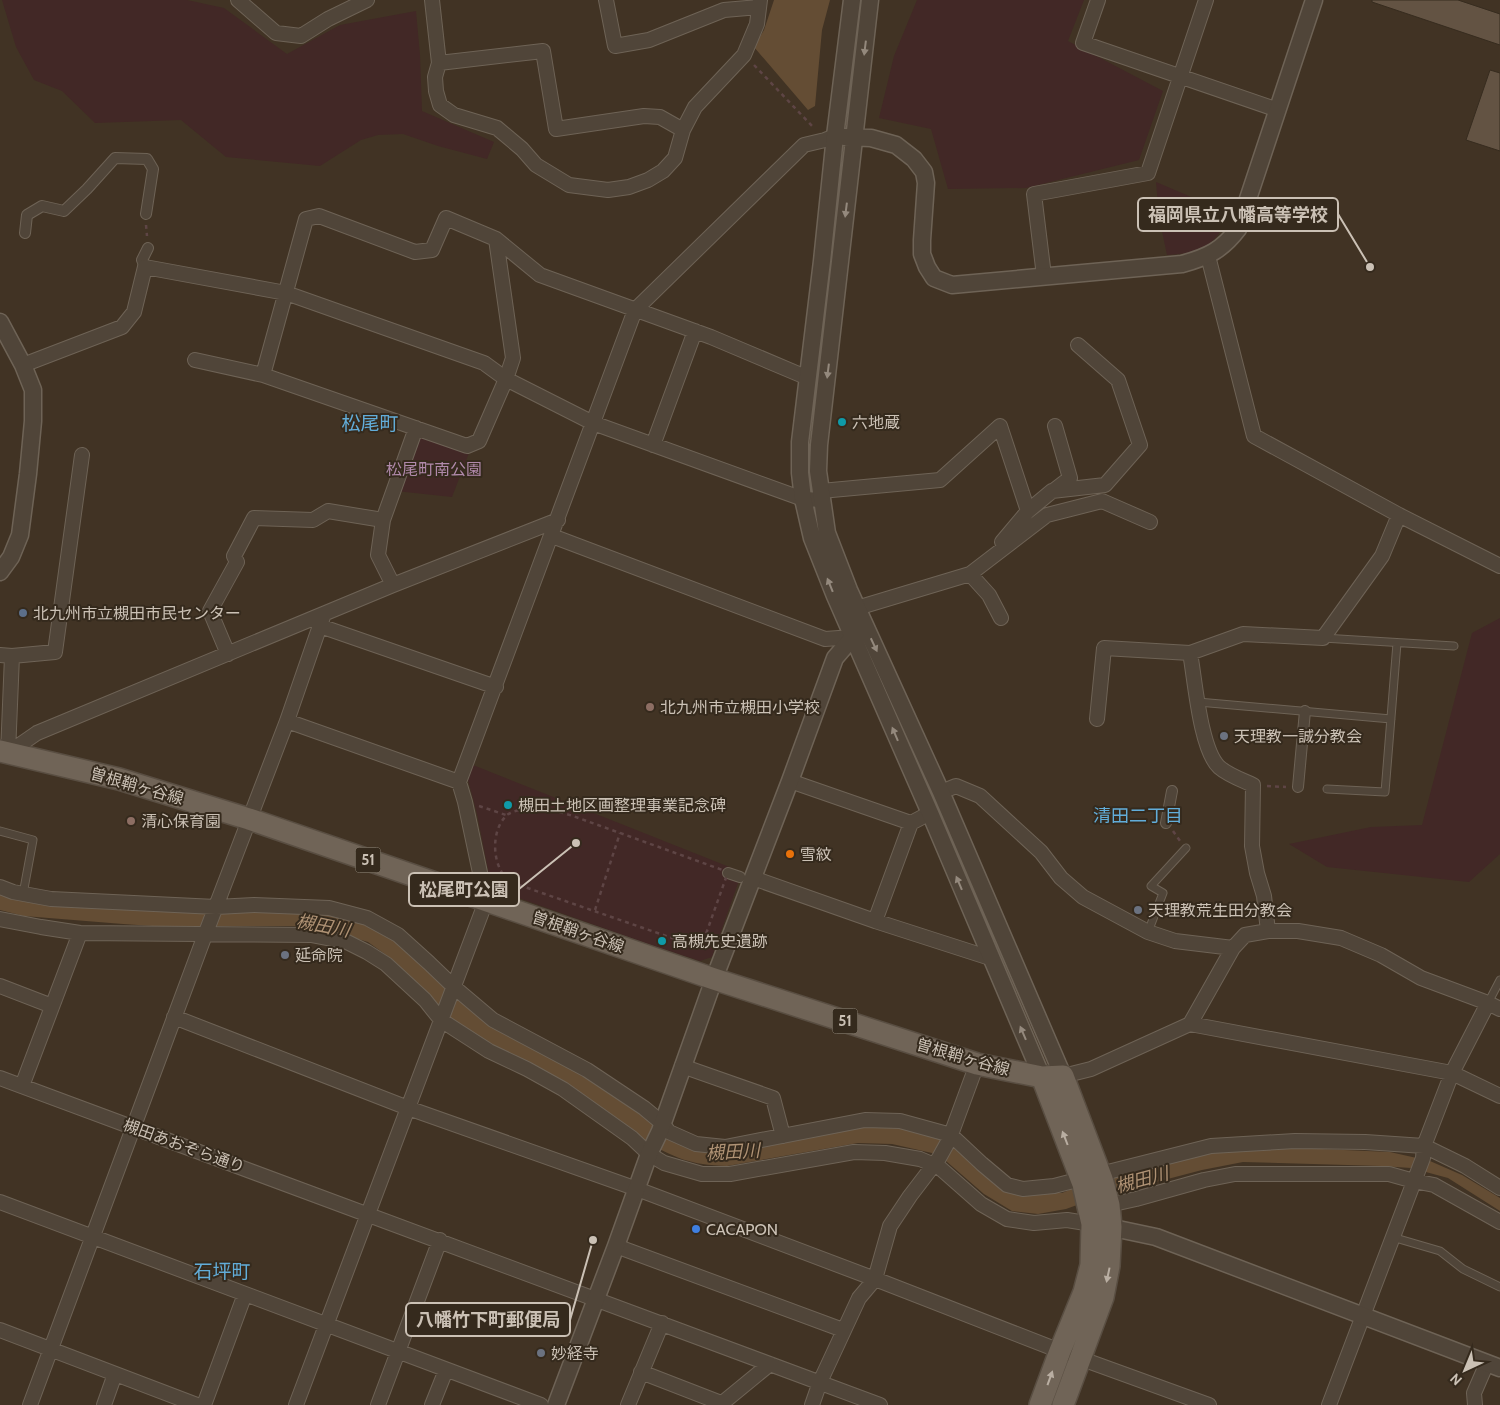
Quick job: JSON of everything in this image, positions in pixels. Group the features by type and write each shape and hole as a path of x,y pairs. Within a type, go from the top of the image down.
{"main road":[{"name":"曽根鞘ヶ谷線","path":"4,752 119,779 491,895 714,979 976,1064 1042,1077 1064,1076"},
{"path":"1063,1405 1103,1297 1110,1266 1097,1220 1091,1179 1064,1076"},
{"path":"1040,1405 1084,1292 1091,1265 1097,1220 1109,1204 1091,1179 1042,1077"}],"street":[{"path":"242,2 276,33 301,36 328,19 367,0"},
{"path":"432,0 439,63 435,78 440,105 454,116 497,128 522,149 536,165 569,185 608,190 629,187 664,172 675,158 683,130 695,107 744,55 757,24 760,3 724,10 649,40 615,46 606,0"},
{"path":"852,0 830,138 822,261 800,442 800,473 803,499 812,538 835,596 859,631 941,792 1064,1076 1091,1069 1190,1024 1452,1073 1500,1096"},
{"path":"870,0 819,445 818,471 827,533 857,608 859,631 930,813 1042,1077"},
{"path":"1098,0 1083,43 1278,110"},
{"path":"1044,276 1034,194 1148,173 1206,0"},
{"path":"296,1405 442,1017 491,895 459,782 635,310 804,144 830,138 871,138 896,145 914,159 924,172 926,183 922,254 934,278 952,285 1182,264 1208,256 1229,241 1238,228 1314,0"},
{"path":"439,63 543,51 556,129 644,116 660,117 683,130"},
{"path":"25,233 27,215 42,206 64,211 115,158 147,159 153,169 146,214"},
{"path":"263,374 306,219 319,216 415,252 432,250 446,218 496,238 540,275 695,331 808,378"},
{"path":"195,360 263,374 468,446 479,440 506,379 513,358 496,238"},
{"path":"24,366 122,327 134,312 145,267 142,260 148,248"},
{"path":"1208,256 1254,436 1399,515 1500,566"},
{"path":"145,267 286,293 484,363 506,379 593,423 803,499 940,480 1000,426 1028,510"},
{"path":"0,322 24,366 33,390 33,421 20,535 11,557 0,572"},
{"path":"653,445 695,331"},
{"path":"1052,491 1105,485 1140,445 1118,380 1078,345"},
{"path":"989,559 1028,510 1070,478 1055,426"},
{"path":"393,585 378,554 383,520 416,428"},
{"path":"4,752 6,656 55,652 82,455"},
{"path":"857,608 970,574 1047,515 1102,501 1150,522"},
{"path":"228,654 210,612 237,562 234,556 254,518 313,520 328,511 383,520"},
{"path":"1097,719 1104,648 1190,653 1243,634 1323,638 1382,556 1399,515"},
{"path":"4,752 37,733 228,654 322,620 393,585 558,520"},
{"path":"552,536 825,639 859,631"},
{"path":"970,574 989,595 1001,618"},
{"path":"322,620 496,687"},
{"path":"30,1405 205,934 287,721 322,620"},
{"path":"556,1405 661,1127 714,979 746,877 790,781 835,658 859,631"},
{"path":"1190,653 1202,723 1210,754 1219,767 1253,785 1252,846 1264,896 1268,931"},
{"path":"1298,788 1306,711"},
{"path":"287,721 459,782"},
{"path":"790,781 911,823"},
{"path":"941,792 956,786 980,796 1041,852 1061,878 1083,897 1148,932 1175,941 1232,948"},
{"path":"1166,823 1172,790"},
{"path":"875,921 911,823 930,813"},
{"path":"728,873 746,877 990,958"},
{"path":"0,888 60,900 216,907 254,905 330,908 367,918 398,935 429,963 453,990 493,1020 586,1070 644,1108 661,1127 696,1144 726,1147 865,1120 900,1121 950,1137 1007,1185 1023,1189 1054,1186 1091,1179 1211,1146 1295,1141 1365,1142 1424,1152 1465,1166 1500,1188"},
{"path":"0,918 42,928 80,932 311,935 347,942 386,964 442,1017 490,1051 563,1089 651,1150 664,1163 702,1174 730,1174 854,1152 885,1153 936,1162 981,1204 1007,1219 1034,1223 1097,1220 1156,1237 1493,1366 1474,1394 1475,1405"},
{"path":"1190,1024 1232,948 1245,935 1268,931 1298,931 1341,938 1381,955 1421,978 1494,1006 1452,1073 1415,1178 1329,1405"},
{"path":"22,1086 80,932"},
{"path":"0,986 52,1006"},
{"path":"174,1017 408,1108 637,1189 1060,1351 1209,1405"},
{"path":"812,1405 820,1382 859,1298 875,1279 890,1226 936,1162 950,1137 976,1064"},
{"path":"682,1066 768,1094 773,1098 783,1136"},
{"name":"槻田あおぞら通り","path":"0,1078 880,1405"},
{"path":"1109,1204 1235,1174 1389,1174 1415,1178 1434,1185 1500,1222"},
{"path":"0,1202 541,1405"},
{"path":"378,1405 440,1240"},
{"path":"616,1246 843,1330"},
{"path":"204,1405 245,1294"},
{"path":"628,1405 662,1323"},
{"path":"0,1330 197,1405"},
{"path":"641,1372 721,1404 770,1364"},
{"path":"432,1405 446,1370"},
{"path":"104,1405 115,1374"}],"lane":[{"path":"1323,638 1454,646"},
{"path":"1328,789 1385,792 1397,643"},
{"path":"1198,702 1391,719"},
{"path":"0,831 32,840 23,894"},
{"path":"1148,932 1164,893 1151,886 1186,848"},
{"path":"1494,1006 1500,980"},
{"path":"1392,1237 1440,1251 1463,1269 1500,1287"}],"path":[{"path":"744,55 830,138"},
{"path":"146,214 148,248"},
{"path":"465,802 506,815"},
{"path":"528,808 546,808 573,816 728,873 701,948 516,884 506,878 500,867 495,850 498,829 506,815 528,808"},
{"path":"1166,823 1186,848"},
{"path":"594,910 620,834"},
{"path":"491,895 506,878"}],"green space":[{"path":"2,0 187,0 224,8 287,54 340,25 416,11 422,111 494,142 487,159 438,146 403,134 378,135 361,140 320,166 226,157 181,120 95,123 62,91 34,80 16,47"},
{"path":"917,0 1084,0 1068,41 1163,91 1139,160 1026,188 948,189 931,129 879,118 894,56"},
{"path":"1156,182 1229,213 1217,236 1201,249 1167,255 1159,217"},
{"name":"松尾町南公園","path":"417,435 469,453 452,497 396,491"},
{"path":"1500,618 1500,854 1469,882 1327,867 1289,844 1371,827 1422,825 1472,633"},
{"path":"473,765 742,872 712,957 700,961 496,890 491,885 477,814 468,780"}],"water":[{"path":"774,0 830,0 822,30 815,106 808,110 754,47 764,30"},
{"name":"槻田川","path":"0,893 334,914 361,923 405,946 470,1010 578,1071 649,1121 690,1147 850,1127 884,1125 921,1131 937,1136 1027,1193 1062,1193 1077,1187 1185,1158 1226,1150 1298,1148 1390,1152 1430,1161 1462,1175 1500,1198 1500,1211 1448,1178 1411,1168 1381,1166 1243,1162 1202,1170 1099,1197 1066,1209 1038,1214 1012,1211 984,1194 946,1161 932,1153 892,1144 858,1143 727,1166 693,1162 664,1152 643,1140 453,1022 414,980 389,957 368,942 321,928 219,926 196,929 24,916 0,910"}],"building":[{"path":"1372,0 1458,0 1500,14 1500,45 1372,2"},
{"path":"1490,70 1500,73 1500,151 1466,140"}],"place":[{"name":"福岡県立八幡高等学校","path":"1370,267"},
{"name":"六地蔵","path":"842,422"},
{"name":"北九州市立槻田市民センター","path":"23,613"},
{"name":"北九州市立槻田小学校","path":"650,707"},
{"name":"天理教一誠分教会","path":"1224,736"},
{"name":"槻田土地区画整理事業記念碑","path":"508,805"},
{"name":"清心保育園","path":"131,821"},
{"name":"松尾町公園","path":"576,843"},
{"name":"雪紋","path":"790,854"},
{"name":"天理教荒生田分教会","path":"1138,910"},
{"name":"高槻先史遺跡","path":"662,941"},
{"name":"延命院","path":"285,955"},
{"name":"CACAPON","path":"696,1229"},
{"name":"八幡竹下町郵便局","path":"593,1240"},
{"name":"妙経寺","path":"541,1353"}],"district":[{"name":"松尾町","path":"370,423"},
{"name":"清田二丁目","path":"1138,816"},
{"name":"石坪町","path":"222,1271"}]}
